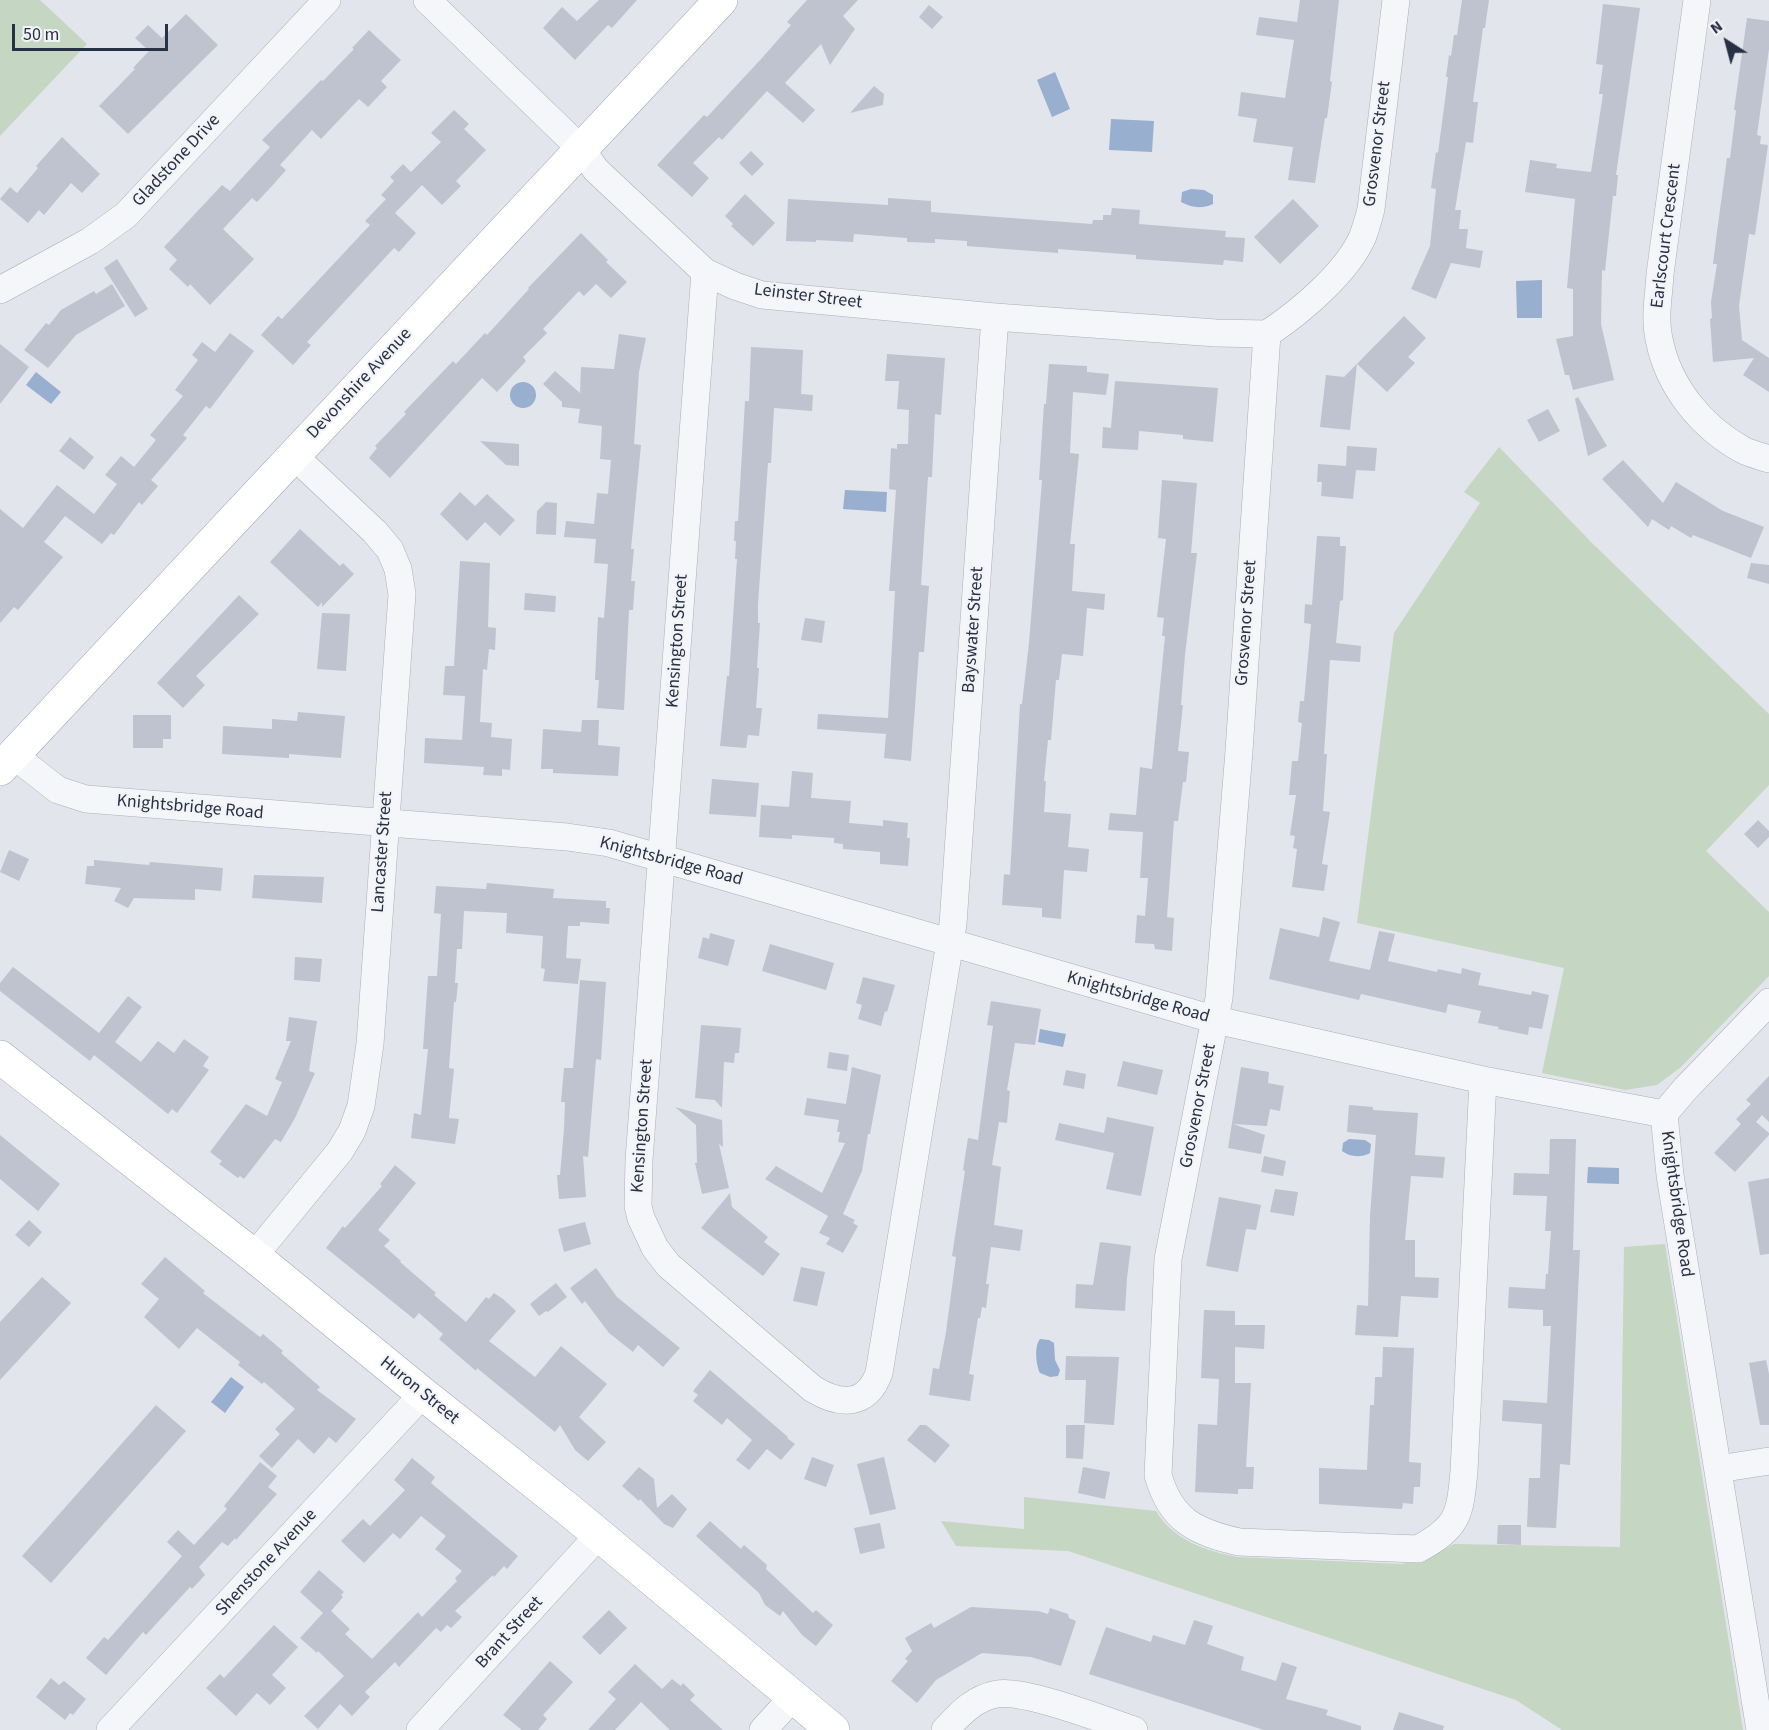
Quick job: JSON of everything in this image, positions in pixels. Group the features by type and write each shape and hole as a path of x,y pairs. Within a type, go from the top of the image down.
{"main road":[{"name":"Devonshire Avenue","path":"7,762 721,0"},
{"name":"Huron Street","path":"0,1057 254,1256 599,1535 833,1730"}],"street":[{"name":"Gladstone Drive","path":"0,290 90,241 126,215 327,0"},
{"name":"Leinster Street","path":"427,0 581,149 596,170 705,272 735,286 762,295 995,317 1216,333 1267,334"},
{"name":"Grosvenor Street","path":"1396,0 1371,209 1362,237 1349,260 1316,295 1295,315 1267,334 1220,998 1168,1259 1158,1475 1166,1497 1185,1521 1198,1530 1239,1542 1418,1549 1438,1538 1458,1514 1462,1503 1464,1471 1483,1080"},
{"name":"Earlscourt Crescent","path":"1697,0 1660,274 1657,310 1658,338 1665,363 1680,391 1695,411 1717,433 1743,450 1769,459"},
{"name":"Kensington Street","path":"705,272 638,1166 638,1206 655,1248 668,1265 813,1389 827,1397 846,1400 861,1397 867,1394 875,1384 879,1373 949,944"},
{"name":"Bayswater Street","path":"949,944 972,666 995,317"},
{"name":"Lancaster Street","path":"254,1256 340,1151 352,1131 361,1106 370,1044 402,594 398,569 390,550 375,532 293,455"},
{"name":"Knightsbridge Road","path":"7,762 58,789 86,799 567,837 609,843 1216,1020 1483,1080 1664,1114 1670,1175 1760,1730"},
{"path":"1664,1114 1769,1002"},
{"name":"Shenstone Avenue","path":"110,1730 423,1394"},
{"path":"1718,1470 1769,1461"},
{"name":"Brant Street","path":"420,1730 599,1535"},
{"path":"945,1730 963,1710 974,1702 997,1694 1008,1693 1034,1698 1134,1730"},
{"path":"763,1730 793,1697"}],"green space":[{"path":"0,0 40,0 87,44 0,136"},
{"path":"1499,447 1593,544 1769,714 1769,785 1706,851 1769,912 1769,976 1681,1067 1657,1085 1625,1090 1542,1073 1564,968 1357,923 1394,633 1480,503 1464,492"},
{"path":"1665,1244 1743,1730 1562,1730 1516,1700 1068,1551 956,1546 941,1521 1024,1529 1024,1497 1156,1511 1171,1530 1191,1543 1237,1557 1402,1564 1430,1558 1454,1544 1620,1547 1624,1247"}],"water":[{"path":"1055,72 1070,109 1052,117 1037,80"},
{"path":"1111,119 1154,121 1152,152 1109,150"},
{"path":"1191,189 1204,190 1213,195 1213,204 1197,207 1181,202 1182,192"},
{"path":"1542,280 1542,318 1517,318 1516,281"},
{"path":"36,372 61,392 51,404 26,385"},
{"path":"523,382 532,386 536,395 532,404 523,408 514,404 510,395 514,386"},
{"path":"845,490 887,492 886,512 843,509"},
{"path":"1040,1029 1066,1034 1063,1047 1038,1042"},
{"path":"1349,1139 1365,1140 1371,1144 1370,1153 1356,1156 1342,1151 1343,1143"},
{"path":"1588,1167 1619,1168 1619,1184 1587,1183"},
{"path":"1040,1339 1054,1343 1055,1360 1060,1370 1058,1376 1050,1377 1040,1373 1036,1356"},
{"path":"231,1377 244,1387 225,1413 211,1402"}],"building":[{"path":"599,0 637,0 612,28 608,25 575,60 543,28 562,7 577,21"},
{"path":"807,0 858,0 843,16 855,29 830,65 821,44 785,83 815,110 803,123 767,91 722,140 719,137 693,163 709,178 692,197 657,165 704,115 707,117 762,58 791,25 787,22"},
{"path":"1300,0 1339,0 1330,81 1332,82 1315,183 1288,180 1293,147 1253,142 1257,119 1238,116 1241,92 1285,98 1294,40 1256,35 1259,17 1297,22"},
{"path":"1462,0 1489,0 1473,102 1478,102 1473,143 1466,142 1455,210 1461,210 1459,229 1468,229 1466,248 1483,251 1480,268 1451,263 1436,299 1411,289 1430,246 1436,189 1431,188 1436,152 1438,153 1449,55 1451,56 1454,35 1457,35"},
{"path":"1603,4 1640,8 1616,175 1618,175 1616,196 1613,196 1605,271 1602,270 1601,324 1614,380 1573,390 1569,375 1565,375 1556,339 1573,336 1573,289 1567,288 1575,199 1525,192 1530,160 1557,164 1556,168 1591,172 1603,94 1599,94 1603,65 1596,64"},
{"path":"929,5 943,17 932,29 919,17"},
{"path":"186,14 218,45 128,134 99,106 149,51 135,38 148,25 162,38"},
{"path":"1747,18 1769,21 1769,49 1757,135 1761,136 1760,144 1768,145 1755,235 1749,234 1739,306 1742,340 1769,358 1769,392 1743,375 1754,358 1713,362 1710,319 1712,318 1711,302 1717,264 1713,264 1727,158 1730,158 1736,110 1734,110"},
{"path":"369,30 401,60 381,81 387,87 368,107 359,99 321,139 312,130 280,165 286,170 272,186 257,202 252,198 223,229 254,259 210,305 190,284 188,287 169,269 177,260 164,247 222,185 230,191 270,147 262,140 321,80 323,81"},
{"path":"874,86 884,94 883,105 850,113"},
{"path":"454,110 469,124 464,129 486,150 456,181 461,186 442,205 422,185 395,213 416,233 399,252 394,248 307,342 311,345 293,365 261,335 278,316 282,319 370,225 365,221 386,199 381,195 394,181 390,177 403,164 411,172 441,142 431,133"},
{"path":"62,137 100,174 82,193 71,183 44,215 39,210 28,223 0,199 10,187 17,193 38,168 36,166"},
{"path":"751,151 764,164 752,176 739,163"},
{"path":"745,194 775,223 753,246 731,226 733,224 725,216"},
{"path":"888,198 931,201 931,212 1092,224 1093,220 1103,220 1103,215 1111,215 1112,208 1140,210 1139,224 1226,231 1225,237 1245,238 1243,262 1224,260 1223,265 1136,259 1136,255 1058,249 1058,253 967,246 967,241 935,239 935,243 907,242 907,238 854,234 853,242 786,241 788,199 888,205"},
{"path":"1293,199 1319,226 1280,264 1254,237"},
{"path":"581,233 627,282 611,298 596,284 584,296 579,291 543,329 547,333 523,357 526,361 497,392 482,378 390,478 369,458 377,448 375,446 453,361 456,364 485,333 487,335"},
{"path":"117,259 148,309 135,317 104,268"},
{"path":"112,284 125,306 76,335 48,368 24,350 46,323 49,325 61,310 94,291 96,294"},
{"path":"1404,316 1426,338 1408,357 1415,363 1387,392 1357,364 1350,430 1320,427 1326,375 1344,377"},
{"path":"230,333 254,351 210,409 206,406 183,435 187,438 151,480 158,486 142,505 139,502 114,535 111,533 102,544 65,516 44,542 63,557 18,610 14,607 0,623 0,509 23,528 57,485 94,514 117,484 105,475 121,456 134,467 156,440 150,435 183,396 175,390 198,360 192,355 202,342 215,352"},
{"path":"619,334 646,338 639,372 634,444 641,445 631,549 634,549 631,581 635,581 633,610 629,610 624,710 597,708 599,680 595,680 598,617 604,618 608,564 594,563 596,539 564,537 566,521 594,524 597,493 608,494 611,460 600,459 602,426 578,423 580,409 562,407 562,402 543,384 555,371 580,393 581,367 614,369"},
{"path":"0,344 29,367 0,404"},
{"path":"751,347 803,350 801,394 813,395 812,411 774,408 758,604 758,623 760,623 756,708 762,708 759,736 748,735 746,748 720,746 727,676 729,676 737,559 735,559 736,541 734,541 735,521 738,521 745,401 749,401"},
{"path":"887,354 945,358 941,415 935,414 932,477 928,477 921,585 929,586 924,652 919,652 911,761 884,758 886,734 817,729 818,714 888,718 895,591 889,591 896,490 889,489 891,448 897,449 897,444 908,444 909,410 897,409 899,381 885,381"},
{"path":"1049,364 1087,366 1087,372 1109,374 1106,395 1073,392 1070,453 1079,454 1070,544 1075,544 1072,591 1105,594 1104,610 1087,608 1083,656 1062,654 1059,680 1056,680 1051,740 1048,740 1044,781 1046,781 1044,812 1071,814 1068,847 1089,849 1087,872 1064,870 1061,919 1042,917 1042,908 1002,905 1004,874 1010,875 1020,704 1022,704 1029,643 1042,480 1039,480 1044,404 1046,404"},
{"path":"1115,381 1218,388 1213,442 1183,439 1183,435 1139,431 1138,450 1102,448 1103,427 1111,428"},
{"path":"1578,397 1607,446 1588,456 1575,399"},
{"path":"1548,409 1560,431 1539,442 1527,420"},
{"path":"70,437 94,457 84,470 59,451"},
{"path":"480,441 519,444 519,466 506,465"},
{"path":"1347,446 1377,448 1375,471 1356,470 1353,499 1321,496 1322,482 1317,482 1318,464 1346,466"},
{"path":"1623,460 1663,503 1676,482 1723,511 1764,527 1751,558 1693,535 1691,538 1671,526 1669,530 1652,519 1648,527 1602,479"},
{"path":"1162,480 1197,483 1191,553 1197,553 1185,655 1178,751 1189,752 1178,821 1174,821 1167,917 1174,918 1172,951 1155,949 1154,944 1135,943 1137,915 1145,916 1148,878 1140,878 1143,832 1108,830 1110,813 1136,815 1140,767 1152,769 1165,636 1162,636 1164,618 1157,617 1166,539 1158,538"},
{"path":"460,492 475,506 487,494 515,520 500,536 485,522 467,541 440,514"},
{"path":"546,502 557,503 556,535 536,534 537,511"},
{"path":"300,529 340,566 343,563 354,574 322,607 322,602 318,607 270,562"},
{"path":"1317,536 1340,537 1340,546 1346,546 1343,600 1340,601 1336,643 1361,646 1360,662 1330,660 1323,811 1330,812 1322,864 1328,865 1324,891 1292,887 1297,849 1293,848 1295,836 1290,835 1296,795 1289,795 1292,761 1298,761 1302,723 1298,722 1300,701 1304,701 1311,624 1304,623 1305,604 1312,605"},
{"path":"460,561 490,563 488,627 496,628 495,650 489,649 487,670 483,669 480,722 492,723 491,737 512,739 510,770 502,769 502,776 483,775 484,767 424,763 425,738 462,740 465,696 443,695 445,666 454,666"},
{"path":"1751,563 1769,565 1769,584 1747,578"},
{"path":"525,593 556,596 555,612 524,610"},
{"path":"239,595 259,614 196,676 205,685 183,708 157,683"},
{"path":"322,613 350,614 346,671 317,669"},
{"path":"805,618 825,621 822,643 801,640"},
{"path":"298,712 345,716 341,758 289,754 289,758 222,754 223,726 272,729 272,719 297,721"},
{"path":"133,715 171,715 171,739 163,739 163,748 133,748"},
{"path":"582,720 599,720 598,745 620,747 618,776 553,773 553,769 541,769 543,729 581,732"},
{"path":"792,771 813,773 811,798 851,801 849,823 883,826 883,820 908,823 907,838 910,838 908,866 880,864 880,852 843,849 843,844 834,843 834,838 792,835 792,839 759,837 761,805 789,807"},
{"path":"712,779 759,783 756,817 709,814"},
{"path":"1758,820 1769,831 1769,837 1758,848 1744,834"},
{"path":"9,850 29,859 19,881 0,872"},
{"path":"94,860 223,868 221,891 195,889 195,900 134,898 128,908 114,901 121,888 85,884 87,866 94,866"},
{"path":"254,875 324,877 322,903 252,898"},
{"path":"487,883 554,889 553,898 606,901 606,908 610,908 609,924 580,922 580,926 568,926 566,958 581,959 578,984 543,981 545,969 541,968 543,936 506,933 507,913 464,911 462,949 457,949 455,983 458,983 456,1002 454,1002 449,1068 454,1069 449,1118 459,1119 455,1144 411,1138 414,1113 421,1115 428,1049 423,1049 428,976 437,976 441,914 434,913 436,886 486,889"},
{"path":"1323,917 1340,922 1329,961 1370,970 1379,931 1395,934 1388,961 1437,972 1438,969 1461,974 1462,968 1481,973 1478,985 1531,995 1532,991 1549,995 1542,1029 1529,1027 1528,1035 1478,1023 1481,1011 1448,1004 1446,1013 1361,994 1359,1000 1269,979 1280,928 1319,937"},
{"path":"710,933 735,940 728,966 698,958 703,937 709,939"},
{"path":"770,944 834,963 826,990 762,971"},
{"path":"295,957 322,959 320,982 294,980"},
{"path":"13,967 99,1033 128,996 142,1007 115,1042 141,1062 158,1041 174,1053 184,1039 209,1057 203,1066 209,1070 177,1113 172,1109 168,1114 94,1055 90,1061 0,991 0,983"},
{"path":"863,977 895,985 881,1026 858,1019 862,1005 856,1003"},
{"path":"580,980 606,982 601,1060 596,1059 588,1157 583,1156 586,1197 559,1199 557,1175 560,1175 564,1129 565,1102 561,1102 564,1068 573,1068"},
{"path":"991,1001 1041,1009 1035,1045 1015,1043 1007,1090 1010,1091 1007,1123 999,1122 992,1165 1001,1167 994,1225 1023,1230 1020,1251 991,1247 986,1284 989,1284 986,1308 982,1307 980,1318 978,1318 969,1374 974,1375 970,1401 929,1395 933,1368 939,1369 946,1332 956,1257 952,1256 968,1138 978,1140 993,1026 987,1025"},
{"path":"289,1017 317,1021 309,1071 315,1073 295,1118 281,1142 275,1139 244,1179 240,1176 238,1178 219,1164 222,1161 210,1152 246,1104 267,1116 282,1082 275,1079 291,1041 286,1041"},
{"path":"701,1025 741,1028 739,1053 735,1053 734,1063 724,1062 722,1108 715,1100 695,1098"},
{"path":"829,1052 849,1055 847,1071 827,1068"},
{"path":"1123,1061 1163,1070 1157,1095 1117,1086"},
{"path":"852,1067 881,1075 862,1171 843,1214 855,1220 853,1223 858,1226 843,1253 826,1244 830,1238 819,1233 828,1216 765,1179 776,1166 822,1193 845,1143 838,1142 839,1120 804,1115 807,1098 846,1104"},
{"path":"1241,1067 1269,1072 1268,1083 1284,1086 1280,1111 1270,1109 1267,1126 1233,1124 1265,1135 1261,1154 1228,1148"},
{"path":"1066,1070 1086,1074 1084,1089 1063,1085"},
{"path":"1769,1076 1769,1122 1762,1115 1756,1122 1769,1135 1735,1172 1714,1153 1741,1124 1736,1119 1751,1104 1746,1100"},
{"path":"1349,1105 1373,1107 1373,1110 1418,1113 1415,1155 1445,1157 1443,1178 1411,1176 1405,1240 1415,1240 1415,1277 1439,1278 1438,1298 1401,1296 1398,1337 1355,1335 1357,1305 1368,1306 1370,1216 1376,1135 1347,1132"},
{"path":"675,1107 722,1120 723,1147 719,1144 729,1188 702,1194 695,1163 697,1163 696,1125"},
{"path":"1107,1117 1154,1127 1141,1196 1106,1189 1114,1153 1055,1140 1059,1123 1104,1133"},
{"path":"0,1135 60,1184 38,1211 0,1179"},
{"path":"1550,1139 1576,1139 1573,1250 1580,1250 1570,1465 1560,1464 1556,1528 1527,1527 1529,1478 1540,1478 1542,1424 1502,1421 1503,1400 1547,1403 1551,1326 1543,1326 1543,1310 1508,1308 1509,1287 1545,1289 1551,1231 1545,1231 1547,1196 1513,1195 1514,1173 1549,1174"},
{"path":"1264,1156 1286,1161 1283,1176 1261,1172"},
{"path":"395,1165 416,1183 378,1230 390,1240 384,1246 436,1293 434,1295 466,1322 486,1297 489,1299 494,1293 503,1299 516,1311 489,1341 535,1377 561,1346 607,1384 579,1417 606,1442 588,1461 575,1450 560,1425 555,1432 477,1368 476,1371 439,1339 443,1334 419,1313 414,1319 326,1248 343,1226 345,1228 382,1186 380,1184"},
{"path":"1769,1178 1769,1254 1760,1255 1748,1182"},
{"path":"1275,1189 1298,1192 1294,1216 1270,1212"},
{"path":"730,1193 732,1207 768,1237 764,1242 780,1254 763,1276 701,1228"},
{"path":"1219,1197 1261,1205 1256,1230 1246,1229 1238,1272 1206,1266"},
{"path":"29,1220 42,1232 29,1247 15,1235"},
{"path":"585,1222 591,1244 564,1252 558,1229"},
{"path":"1100,1242 1131,1246 1125,1311 1075,1308 1076,1284 1093,1285"},
{"path":"165,1257 205,1291 203,1293 260,1337 263,1334 320,1387 317,1390 356,1419 336,1443 329,1437 314,1454 298,1439 272,1468 259,1456 280,1434 275,1429 295,1409 264,1382 262,1384 238,1365 240,1362 197,1328 179,1349 144,1317 159,1299 141,1284"},
{"path":"801,1267 825,1272 817,1306 793,1301"},
{"path":"596,1268 617,1297 680,1348 663,1367 638,1345 633,1352 609,1333 585,1301 582,1304 570,1288"},
{"path":"42,1277 71,1303 0,1380 0,1322"},
{"path":"556,1283 567,1297 539,1316 530,1304"},
{"path":"1204,1310 1235,1311 1235,1325 1265,1325 1264,1349 1235,1347 1235,1383 1251,1383 1246,1467 1254,1467 1253,1489 1238,1489 1238,1494 1195,1492 1198,1424 1217,1425 1219,1379 1201,1378"},
{"path":"1383,1347 1414,1348 1409,1462 1421,1463 1420,1487 1414,1487 1413,1504 1403,1503 1402,1509 1319,1504 1319,1468 1367,1470 1370,1405 1374,1405 1375,1377 1382,1377"},
{"path":"1066,1356 1119,1357 1114,1425 1084,1423 1086,1380 1065,1380"},
{"path":"1766,1360 1769,1374 1769,1425 1760,1425 1749,1363"},
{"path":"710,1370 795,1444 781,1460 767,1449 749,1470 736,1460 752,1440 727,1418 722,1425 693,1401 698,1395 693,1391"},
{"path":"156,1405 186,1431 51,1583 22,1556"},
{"path":"920,1425 926,1425 950,1445 935,1463 907,1440"},
{"path":"1066,1425 1085,1425 1083,1459 1066,1458"},
{"path":"812,1457 834,1465 826,1487 804,1479"},
{"path":"884,1457 896,1509 870,1515 857,1464"},
{"path":"412,1458 435,1477 431,1483 518,1556 507,1569 504,1566 455,1611 462,1617 451,1628 447,1625 441,1632 436,1628 399,1667 395,1662 365,1692 370,1697 352,1716 340,1704 318,1729 304,1716 344,1676 318,1651 317,1653 300,1638 323,1613 300,1592 319,1570 344,1592 341,1595 343,1597 331,1611 350,1629 345,1634 372,1659 418,1612 422,1617 457,1581 455,1578 462,1571 435,1549 446,1536 421,1516 400,1539 393,1533 364,1563 341,1541 363,1519 370,1526 405,1490 394,1480"},
{"path":"260,1462 277,1476 268,1487 277,1494 236,1540 235,1538 228,1546 222,1542 199,1567 205,1575 192,1589 190,1587 146,1635 143,1632 106,1675 86,1658 104,1637 108,1640 182,1556 167,1542 178,1530 194,1545 227,1509 224,1506"},
{"path":"639,1467 654,1479 657,1508 672,1494 687,1509 673,1528 664,1524 640,1499 639,1501 622,1486"},
{"path":"1083,1467 1110,1472 1105,1499 1078,1493"},
{"path":"710,1521 741,1549 744,1545 767,1565 766,1569 813,1613 816,1610 833,1625 816,1646 802,1635 783,1611 780,1616 765,1605 759,1593 696,1536"},
{"path":"880,1523 885,1548 860,1554 854,1528"},
{"path":"1498,1525 1521,1525 1521,1545 1497,1544"},
{"path":"971,1607 1038,1611 1048,1614 1050,1608 1068,1614 1069,1618 1076,1621 1061,1666 1031,1657 982,1653 936,1680 917,1703 891,1681 908,1661 905,1659 912,1651 905,1638 931,1623 934,1628"},
{"path":"609,1610 627,1628 600,1655 582,1637"},
{"path":"1194,1620 1213,1626 1207,1644 1244,1657 1241,1670 1276,1681 1282,1662 1297,1667 1286,1699 1328,1710 1326,1715 1361,1726 1361,1730 1264,1730 1089,1674 1106,1627 1151,1642 1153,1635 1185,1645"},
{"path":"274,1625 298,1647 272,1675 286,1688 270,1705 257,1693 236,1716 206,1688 220,1674 224,1678"},
{"path":"550,1661 573,1682 543,1715 547,1719 538,1730 522,1730 503,1715"},
{"path":"635,1664 662,1689 672,1679 681,1686 683,1683 695,1695 690,1700 723,1730 670,1730 641,1702 615,1730 588,1730 616,1699 608,1692"},
{"path":"51,1678 59,1685 64,1681 86,1699 73,1715 70,1713 65,1720 36,1697"},
{"path":"1399,1712 1444,1726 1443,1730 1393,1730"}]}
